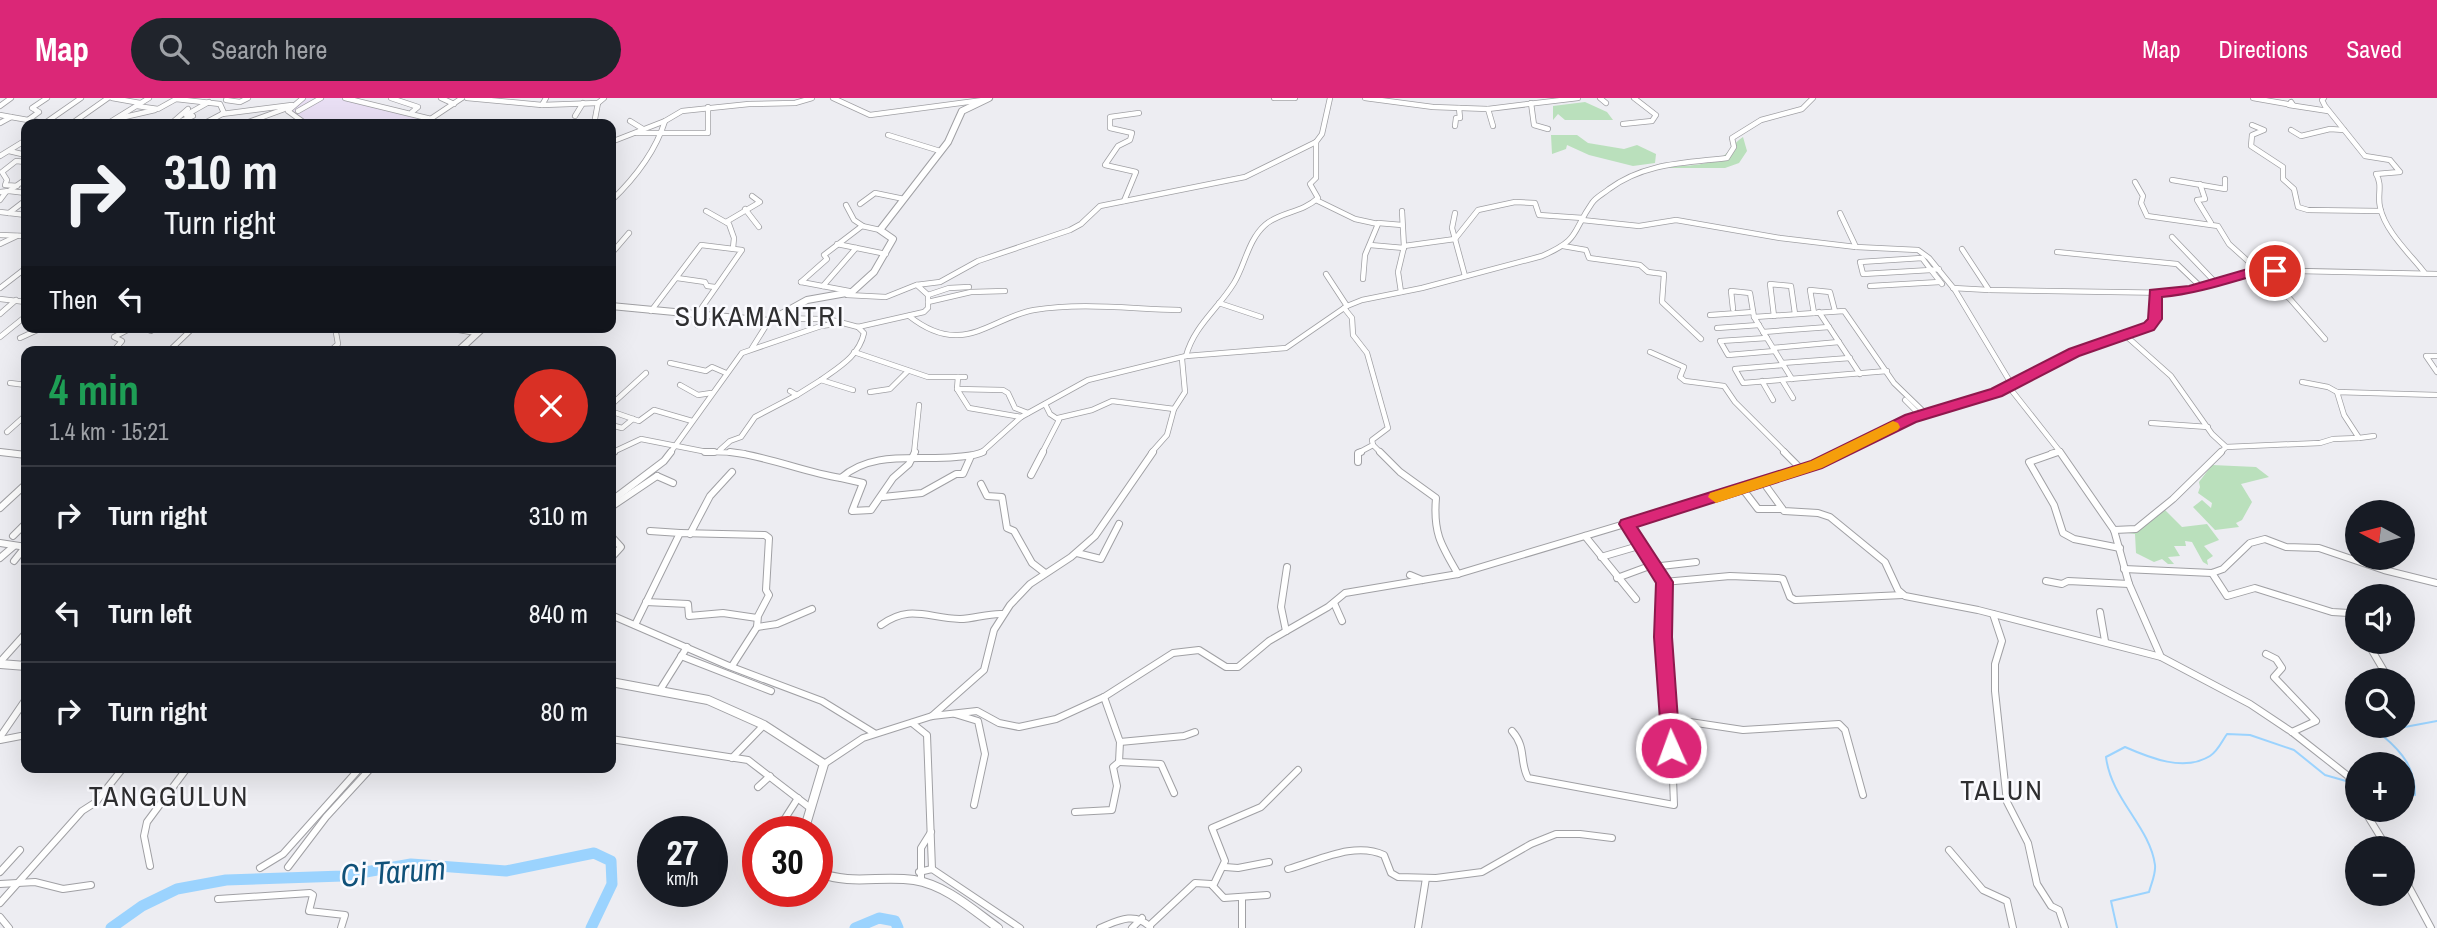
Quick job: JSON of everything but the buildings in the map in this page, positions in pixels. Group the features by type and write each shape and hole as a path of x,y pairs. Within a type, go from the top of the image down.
{"street":[{"path":"0,106 11,98"},
{"path":"28,119 39,112 32,108 47,98"},
{"path":"53,119 81,98"},
{"path":"97,98 155,110"},
{"path":"116,119 149,98"},
{"path":"226,100 240,102 248,98"},
{"path":"256,119 291,106 303,98"},
{"path":"298,111 321,98"},
{"path":"345,98 431,118 465,98 542,104 598,103"},
{"path":"391,98 418,107 412,112"},
{"path":"441,98 454,104"},
{"path":"542,104 546,98"},
{"path":"561,104 565,98"},
{"path":"595,119 598,103 604,98"},
{"path":"616,140 665,121 682,111 795,103 812,98"},
{"path":"833,98 870,115 986,99"},
{"path":"1274,98 1295,98"},
{"path":"863,226 824,255 827,259 801,282 850,293 886,297 916,285 940,282 978,261 1045,241 1081,225 1100,206 1245,177 1316,142 1323,131 1330,98"},
{"path":"1365,98 1488,109 1578,98"},
{"path":"1519,98 1522,105"},
{"path":"1600,98 1606,103"},
{"path":"1623,124 1652,121 1656,115 1634,98"},
{"path":"841,478 857,464 870,464 885,458 971,456 983,453 1021,417 1088,380 1184,357 1286,348 1345,307 1369,298 1542,256 1563,246 1579,229 1593,201 1628,176 1652,167 1727,158 1734,147 1732,138 1761,120 1802,109 1813,98"},
{"path":"2253,98 2332,112"},
{"path":"2324,98 2322,101 2367,157 2390,160 2400,172 2376,174 2381,185 2381,211 2398,239 2427,272 2437,276"},
{"path":"78,119 108,99"},
{"path":"128,119 177,99 220,104 225,110 222,114"},
{"path":"880,230 949,141 962,111 986,99"},
{"path":"177,119 199,102"},
{"path":"190,119 193,116 186,115 208,102"},
{"path":"575,116 583,102"},
{"path":"1531,103 1534,125 1548,129"},
{"path":"212,119 222,114 244,112 270,104 291,106"},
{"path":"291,106 289,114 298,119"},
{"path":"636,133 709,132 709,107"},
{"path":"1455,126 1456,118 1460,118 1459,108"},
{"path":"1488,109 1493,126"},
{"path":"1124,201 1136,172 1105,165 1118,146 1130,140 1132,132 1110,128 1110,117 1139,113"},
{"path":"0,115 22,119"},
{"path":"0,123 11,117"},
{"path":"630,121 643,129"},
{"path":"616,196 642,168 665,121"},
{"path":"2252,125 2264,130 2252,135 2251,146 2283,167 2283,180 2294,189 2298,207 2308,210 2381,211"},
{"path":"2291,130 2300,136 2330,130 2346,131"},
{"path":"888,135 940,151"},
{"path":"932,716 984,670 994,630 1003,614 1030,584 1077,553 1095,536 1167,435 1174,409 1185,388 1184,357 1199,328 1233,284 1251,244 1265,226 1298,214 1316,200 1318,195 1310,184 1316,178 1316,142"},
{"path":"0,156 21,143"},
{"path":"9,151 21,154"},
{"path":"17,186 5,185 7,180 2,172 16,161 21,162"},
{"path":"2172,180 2226,188 2225,179"},
{"path":"2135,182 2143,197 2140,202 2147,216 2218,226 2228,242 2290,299 2325,339"},
{"path":"0,200 5,192 21,183"},
{"path":"2200,184 2205,199 2197,200 2211,223"},
{"path":"860,204 875,193 904,199"},
{"path":"726,222 760,202 752,196"},
{"path":"1316,200 1355,219 1402,225"},
{"path":"1370,245 1404,247 1455,239 1479,209 1514,202 1535,203 1537,214 1541,216 1639,226 1676,220 1750,234 1927,253 1953,288 2010,386 2060,451 2114,530 2129,584 2161,657"},
{"path":"9,214 21,204"},
{"path":"616,307 769,321 782,317 807,300 850,293 869,278 887,254 893,239 880,230 863,226 854,220 846,205"},
{"path":"745,209 759,227"},
{"path":"706,211 726,222 734,238 733,248"},
{"path":"1401,292 1398,270 1404,247 1402,211"},
{"path":"0,212 21,215"},
{"path":"1455,213 1452,228 1465,276"},
{"path":"1840,213 1856,247"},
{"path":"1363,278 1364,257 1377,223"},
{"path":"616,248 629,233"},
{"path":"0,235 21,236"},
{"path":"0,244 17,236"},
{"path":"2172,237 2215,282"},
{"path":"837,244 887,254"},
{"path":"651,311 701,245 743,250 715,287 696,325"},
{"path":"1563,246 1586,250 1589,258 1640,265 1648,272 1663,274 1662,302 1701,339"},
{"path":"823,286 856,248"},
{"path":"1962,249 1989,290"},
{"path":"2057,252 2177,264 2201,287"},
{"path":"1871,286 1941,283 1931,270 1922,258 1860,262 1863,274 1931,270 1939,270"},
{"path":"1953,288 2174,293 2249,275 2258,270 2405,272 2415,275 2427,272"},
{"path":"0,288 21,272"},
{"path":"1326,274 1352,318 1353,335 1367,353 1387,422 1384,432 1372,440 1373,445 1399,472 1436,498 1434,523 1438,539 1458,574"},
{"path":"677,278 705,282 707,286 715,287"},
{"path":"1774,316 1770,284 1791,286 1795,314"},
{"path":"916,285 928,296 1004,291"},
{"path":"928,296 950,288 969,287"},
{"path":"1835,311 1830,292 1810,290 1817,313 1860,374"},
{"path":"1734,309 1731,291 1750,293 1754,315 1792,379"},
{"path":"807,816 824,764 857,741 874,733 932,716 977,711 1007,725 1029,727 1056,719 1104,697 1174,653 1203,651 1226,667 1234,668 1286,631 1351,591 1429,581 1586,537 1802,470 1922,414 1979,399 2074,352 2154,324 2157,305 2155,293"},
{"path":"782,317 805,321 831,319 858,327 926,310 928,296"},
{"path":"0,299 21,301"},
{"path":"0,314 16,300"},
{"path":"1219,303 1261,317"},
{"path":"909,316 926,328 964,335 1016,314 1037,310 1087,306 1115,310 1179,310"},
{"path":"1710,315 1774,316 1844,311 1910,399 1905,400 1922,414"},
{"path":"0,337 21,320"},
{"path":"752,348 756,336 768,327 769,321"},
{"path":"616,503 654,475 739,355 803,331 843,323"},
{"path":"1717,328 1759,325"},
{"path":"720,451 730,441 741,437 755,417 821,380 854,352 864,337 858,327"},
{"path":"1829,327 1720,341 1728,355 1839,342"},
{"path":"20,338 31,333"},
{"path":"119,346 122,342 114,337 122,333"},
{"path":"174,346 187,333"},
{"path":"463,346 477,333"},
{"path":"2125,335 2176,381 2208,427 2226,447"},
{"path":"854,352 895,364 908,371 941,379 965,377"},
{"path":"1650,352 1684,367 1682,379 1724,386 1735,402 1802,470"},
{"path":"2437,356 2426,356 2437,372"},
{"path":"1850,358 1735,369 1743,383 1887,371"},
{"path":"670,363 706,371 712,367 726,373"},
{"path":"870,392 890,389 908,371"},
{"path":"616,400 646,373"},
{"path":"958,377 957,389 965,405 972,410 1021,417"},
{"path":"821,380 853,390"},
{"path":"1782,380 1793,398"},
{"path":"1762,382 1773,400"},
{"path":"2302,382 2328,387 2337,392 2437,395"},
{"path":"10,383 19,384"},
{"path":"680,385 698,395 711,393"},
{"path":"957,389 1003,390 1008,393 1013,408 1029,413"},
{"path":"790,391 797,395"},
{"path":"2337,392 2341,410 2359,438"},
{"path":"1045,404 1052,416 1058,418 1092,410 1112,401 1174,409"},
{"path":"616,450 638,439 710,452 758,455 816,474 863,483 852,511 870,511 883,497 895,474 912,458 918,429 919,405"},
{"path":"617,413 640,421 654,410 692,421"},
{"path":"1031,475 1045,444 1055,431 1058,418"},
{"path":"7,432 21,419"},
{"path":"616,426 622,428 634,419"},
{"path":"2151,423 2208,427"},
{"path":"2114,530 2136,529 2173,499 2226,447 2310,443 2374,436"},
{"path":"1358,462 1359,453 1373,445"},
{"path":"2060,451 2034,458 2035,461 2029,463 2043,482 2054,505 2060,529 2074,539 2120,548"},
{"path":"0,452 21,454"},
{"path":"883,497 922,493 956,474 963,474 971,456"},
{"path":"690,534 710,496 732,472"},
{"path":"654,475 673,483"},
{"path":"616,497 654,475"},
{"path":"1763,482 1782,509 1789,513 1823,514 1839,523 1885,562 1903,595"},
{"path":"981,484 987,496 1002,497 1007,529 1014,531 1032,563 1045,573"},
{"path":"1742,488 1758,509 1782,509"},
{"path":"0,508 21,489"},
{"path":"1077,553 1101,559 1119,524"},
{"path":"1512,731 1521,741 1528,778 1671,806 1674,803 1663,637 1664,582 1627,524"},
{"path":"13,536 21,528"},
{"path":"650,531 768,537 766,574 769,581 766,590 769,594 757,618 757,627 730,670"},
{"path":"635,625 680,533"},
{"path":"1586,537 1636,599"},
{"path":"2124,569 2212,573 2223,569 2250,543 2265,539 2286,547 2322,549 2384,570 2437,583"},
{"path":"0,543 21,546"},
{"path":"1601,557 1642,545"},
{"path":"0,558 14,546"},
{"path":"14,561 21,552"},
{"path":"1617,578 1655,564 1661,566 1696,562"},
{"path":"1286,631 1281,607 1287,567"},
{"path":"2212,573 2227,596 2255,588 2332,612 2345,613"},
{"path":"1410,575 1429,581"},
{"path":"1664,582 1730,576 1778,578 1783,579 1790,597 1795,600 1903,595 2105,640 2161,657 2250,704 2345,773"},
{"path":"2046,581 2062,584 2089,580 2129,584"},
{"path":"646,602 688,604 689,616 725,613 757,618"},
{"path":"1334,603 1342,621"},
{"path":"757,627 777,624 812,609"},
{"path":"881,625 895,615 909,612 962,619 1003,614"},
{"path":"2100,612 2105,640"},
{"path":"1993,614 2002,641 1995,664 1995,691 2006,800 2028,843 2037,884 2050,905 2059,910 2065,928"},
{"path":"616,617 771,691"},
{"path":"21,639 2,661 21,665"},
{"path":"660,690 684,651"},
{"path":"2266,654 2276,659 2283,668 2273,675 2274,677 2316,721 2292,732"},
{"path":"730,670 764,678 834,705 874,733"},
{"path":"758,685 764,678"},
{"path":"616,683 708,700 720,708 764,725 824,764"},
{"path":"1104,697 1120,743 1119,762"},
{"path":"0,738 21,706"},
{"path":"952,713 973,718 979,724 985,754 974,805"},
{"path":"1670,719 1743,730 1839,724 1845,730 1863,795"},
{"path":"912,723 927,735 931,869 970,902 1020,928"},
{"path":"734,756 764,725"},
{"path":"1120,743 1195,732"},
{"path":"0,738 21,736"},
{"path":"616,740 748,760 809,807"},
{"path":"1075,813 1112,810 1117,786 1113,767 1119,762 1161,764 1174,793"},
{"path":"1213,886 1226,867 1227,859 1212,828 1261,807 1298,770"},
{"path":"0,903 82,811 96,802 119,773"},
{"path":"150,866 144,835 147,822 183,773"},
{"path":"288,867 356,773"},
{"path":"260,867 272,863 283,854 365,773"},
{"path":"758,787 770,776"},
{"path":"787,816 798,798"},
{"path":"921,875 921,848 926,835 931,832"},
{"path":"1288,869 1314,863 1337,853 1371,850 1384,855 1394,876 1426,878 1481,873 1550,836 1578,834 1612,838"},
{"path":"0,872 20,850"},
{"path":"1949,850 1983,890 2007,901 2013,928"},
{"path":"1226,867 1238,868 1269,862"},
{"path":"833,878 855,883 903,879 921,875 931,869"},
{"path":"921,875 936,887 970,902"},
{"path":"1418,928 1426,878"},
{"path":"1100,928 1131,918 1141,918 1150,927 1191,886 1207,882 1222,897 1267,895"},
{"path":"0,884 44,883 58,888 91,885"},
{"path":"218,899 310,893 313,895 309,911 345,915 341,928"},
{"path":"1242,898 1242,928"},
{"path":"2415,898 2431,928"},
{"path":"987,913 998,928"},
{"path":"0,917 9,928"},
{"path":"1132,928 1141,918"}],"shaded area":[{"path":"304,98 341,98 422,119 300,119 288,111"}],"green space":[{"path":"1585,102 1607,112 1613,120 1565,120 1558,114 1553,120 1553,106"},
{"path":"1551,135 1577,135 1588,143 1624,149 1637,145 1656,154 1655,163 1633,166 1589,155 1567,145 1566,149 1552,154"},
{"path":"1743,137 1747,151 1739,163 1725,168 1659,168 1714,161"},
{"path":"2212,465 2256,467 2269,477 2241,484 2252,502 2242,520 2236,523 2239,527 2215,530 2193,507 2202,500 2211,508 2212,503 2198,493 2199,482"},
{"path":"2164,509 2182,527 2207,524 2219,540 2204,546 2213,556 2207,560 2208,565 2203,562 2192,542 2185,541 2186,546 2174,546 2180,556 2168,557 2174,564 2168,564 2162,559 2154,562 2136,553 2135,534 2128,533"}],"waterway":[{"path":"2399,752 2383,736 2394,729 2437,721"},
{"path":"2117,928 2111,901 2149,892 2155,865 2146,838 2115,786 2106,757 2125,747 2167,762 2189,763 2213,754 2227,734 2250,735 2294,750 2325,775 2345,781"},
{"name":"Ci Tarum","path":"111,928 142,906 177,889 226,880 343,876 411,864 506,871 594,853 611,861 612,884 591,928"},
{"name":"Ci Tarum","path":"855,928 879,918 895,921 898,928"}],"slow traffic":[{"path":"1716,497 1817,465 1893,427"}],"district":[{"name":"SUKAMANTRI","path":"760,316"},
{"name":"TALUN","path":"2002,790"},
{"name":"TANGGULUN","path":"169,796"}],"route":[{"path":"1671,748 1670,700 1665,675 1663,637 1664,582 1661,573 1627,524 1817,465 1911,418 1997,393 2074,352 2149,327 2154,324 2155,319 2155,293 2191,290 2224,279 2249,275 2258,270 2275,271"}]}
